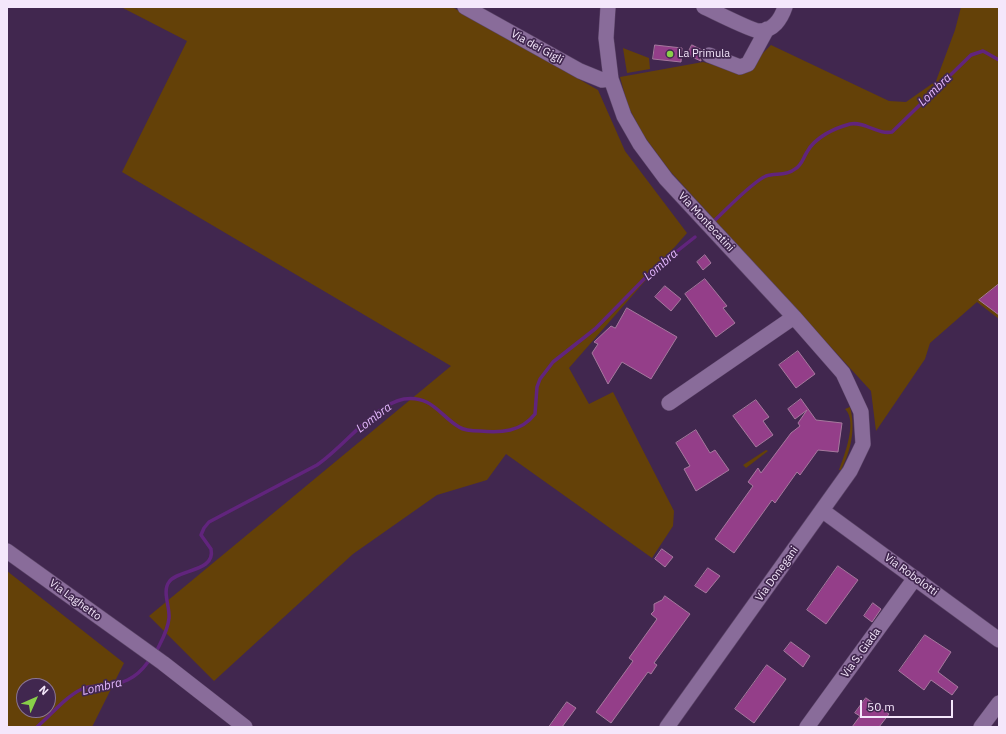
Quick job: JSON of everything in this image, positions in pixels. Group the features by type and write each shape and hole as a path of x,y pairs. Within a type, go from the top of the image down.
{"street":[{"name":"Via dei Gigli","path":"465,7 580,71 602,80 611,79"},
{"name":"Via Montecatini","path":"608,7 606,38 611,79 624,116 640,144 666,179 794,317 843,373 861,412"},
{"path":"704,7 759,31 772,28 777,23 785,7"},
{"path":"709,55 740,67 748,64 767,29"},
{"path":"669,403 794,317"},
{"name":"Via Donegani","path":"667,727 850,472 863,444 861,412"},
{"name":"Via Robolotti","path":"823,511 999,640"},
{"name":"Via Laghetto","path":"7,551 163,663 245,727"},
{"name":"Via S. Giada","path":"807,727 915,578"},
{"path":"981,727 999,703"}],"shaded area":[{"path":"121,7 452,7 598,90 625,151 687,233 569,368 589,404 613,392 674,511 673,526 652,558 506,454 487,480 437,495 353,554 214,681 149,616 451,366 122,172 187,41"},
{"path":"961,7 999,7 999,319 977,302 930,343 925,359 876,431 871,391 670,171 644,136 628,106 620,77 703,62 743,73 771,45 889,101 906,102 936,81 955,30"},
{"path":"623,48 649,58 650,69 627,73"},
{"path":"850,407 853,423 852,439 845,463 841,470 839,470 847,448 850,430 849,414 845,409"},
{"path":"766,450 768,451 746,468 743,465"},
{"path":"7,571 124,663 92,727 7,727"}],"building":[{"path":"655,45 682,48 681,62 653,59"},
{"path":"692,45 702,50 700,56 701,61 687,55"},
{"path":"705,255 711,263 703,270 697,262"},
{"path":"705,279 727,306 723,308 735,323 716,337 685,294"},
{"path":"999,284 999,315 979,300"},
{"path":"665,286 681,299 671,311 655,297"},
{"path":"627,308 677,337 651,379 622,362 608,384 592,353 598,344 594,342 611,326 615,328"},
{"path":"798,351 815,374 796,388 779,365"},
{"path":"801,399 816,420 842,423 838,452 818,450 800,475 797,472 775,503 772,500 734,553 715,539 753,486 748,482 758,468 761,473 791,433 800,426 798,423 807,410 795,419 788,409"},
{"path":"756,400 769,417 763,421 773,435 756,447 733,416"},
{"path":"696,430 710,453 715,450 729,470 696,491 684,469 690,466 676,443"},
{"path":"662,549 673,557 665,567 655,559"},
{"path":"838,566 858,580 826,624 807,610"},
{"path":"708,568 720,576 706,593 695,586"},
{"path":"665,596 690,614 654,663 657,665 651,674 648,672 611,723 596,712 633,661 629,658 657,619 651,614 654,611 654,604 662,600"},
{"path":"873,603 881,609 872,622 864,616"},
{"path":"925,635 951,652 938,672 958,687 952,695 931,680 924,690 899,671"},
{"path":"791,642 810,656 803,667 784,651"},
{"path":"767,665 786,679 754,723 735,709"},
{"path":"866,698 889,714 879,727 852,727 860,716 855,713"},
{"path":"567,702 576,708 562,727 549,727"}],"waterway":[{"name":"Lombra","path":"715,220 760,179 766,176 785,174 792,171 801,163 815,142 826,134 850,124 861,124 881,132 892,132 971,55 983,51 999,60"},
{"name":"Lombra","path":"157,650 168,622 169,614 166,594 167,586 174,578 208,562 211,556 211,549 201,535 209,522 317,465 382,409 404,399 422,400 429,403 452,422 466,430 495,432 510,430 523,425 535,414 537,387 540,379 553,362 595,329 652,271 695,237"},
{"name":"Lombra","path":"37,727 64,701 76,692 87,687 115,684 128,680 138,673 148,662"}],"place":[{"name":"La Primula","path":"670,54"}]}
